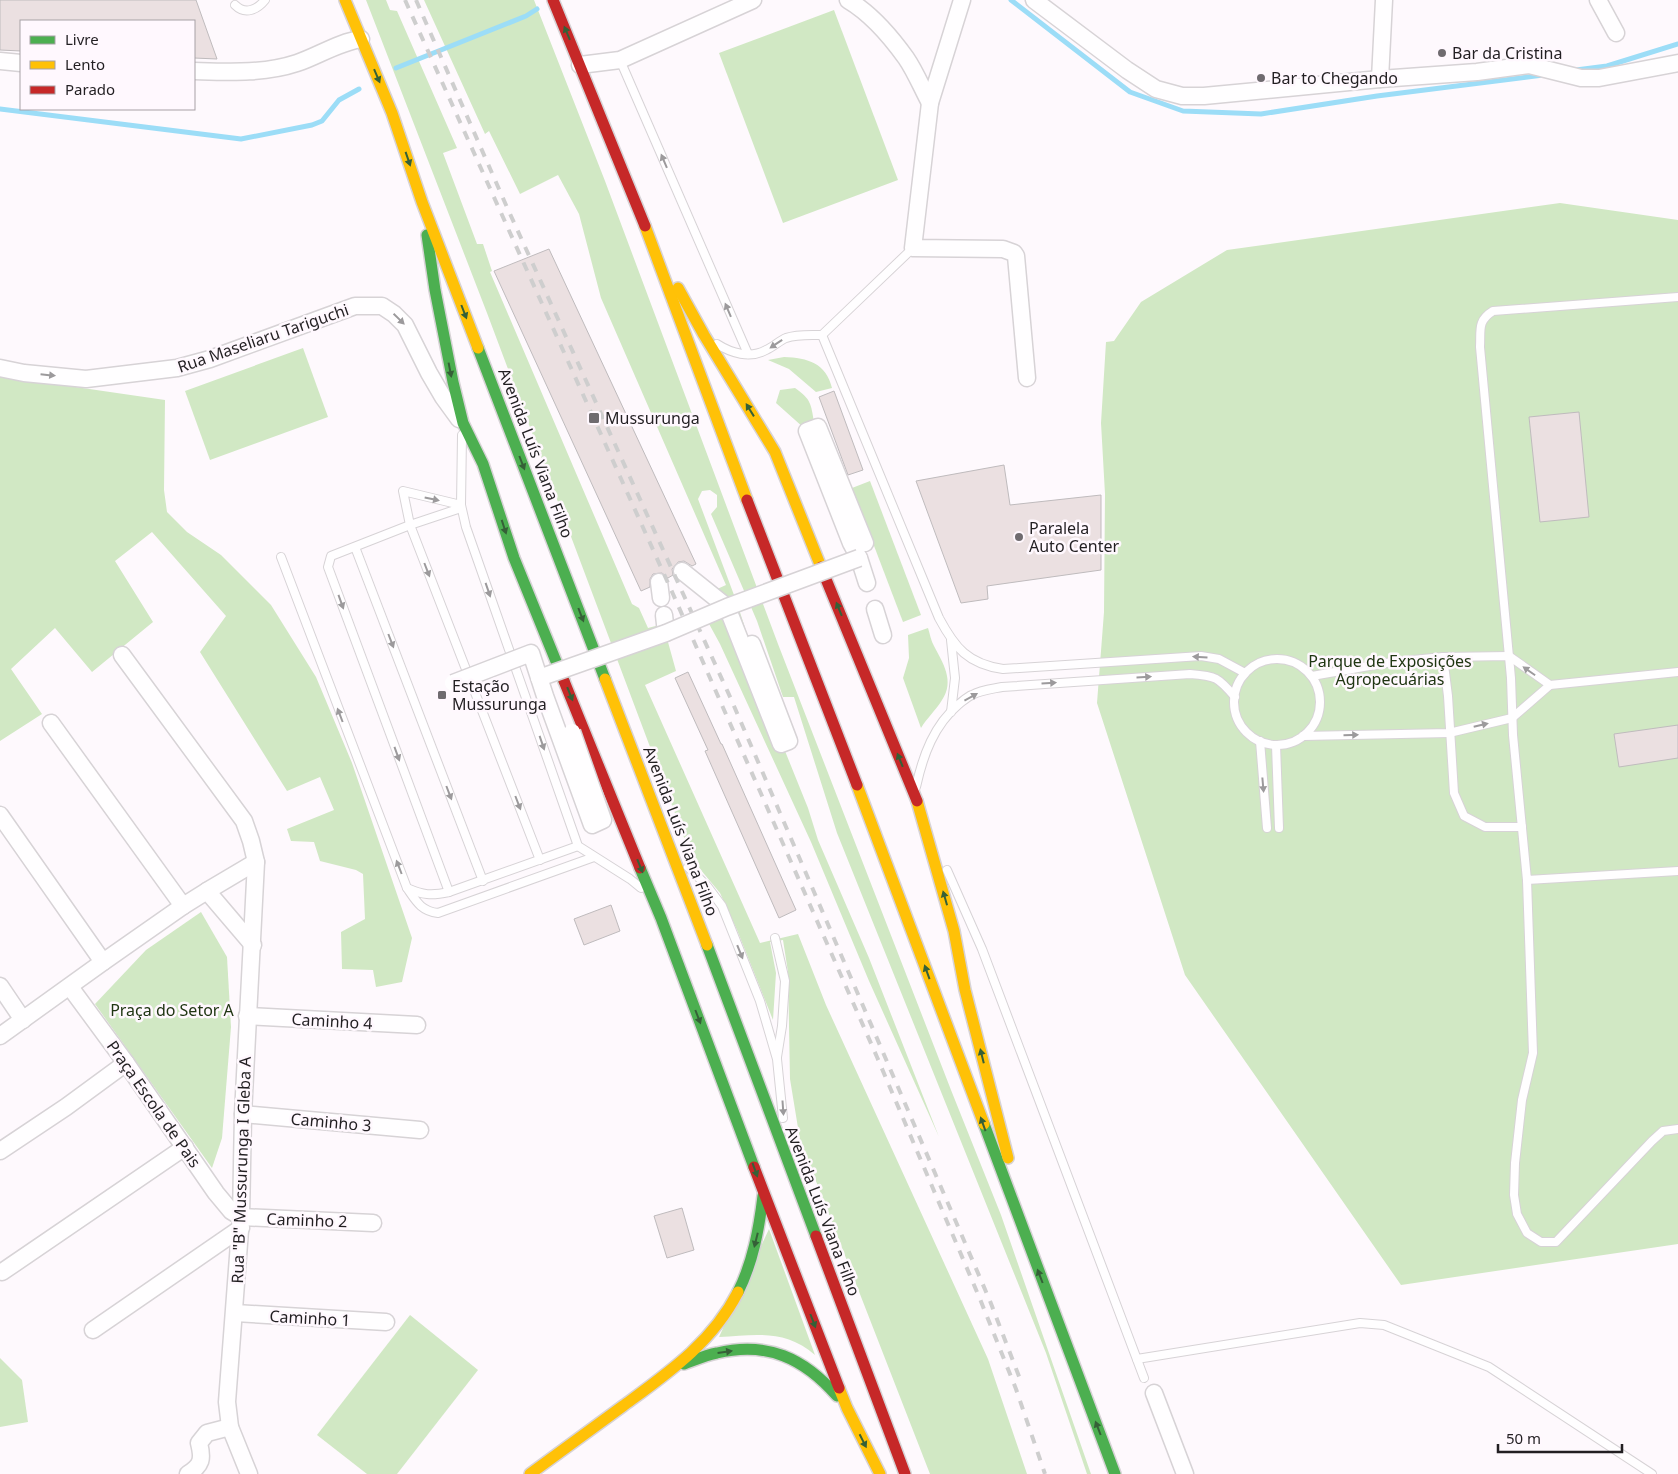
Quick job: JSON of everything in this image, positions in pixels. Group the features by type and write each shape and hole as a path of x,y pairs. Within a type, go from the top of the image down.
{"main road":[{"name":"Avenida Luís Viana Filho","path":"332,0 359,34"},
{"name":"Avenida Luís Viana Filho","path":"345,0 392,113 422,202 671,850 905,1474"},
{"path":"553,0 650,238 760,535 826,701 1115,1474"},
{"name":"Avenida Luís Viana Filho","path":"422,202 435,290 463,423 483,464 514,558 661,918 846,1408 880,1474"},
{"path":"650,238 704,334 775,452 916,801 954,931 965,990 1032,1256"},
{"path":"530,1474 679,1365 704,1342 724,1317 742,1282 755,1246 763,1192"},
{"path":"679,1365 721,1352 752,1349 781,1354 812,1369 825,1380 846,1408"}],"street":[{"path":"580,65 620,60 753,0"},
{"path":"848,0 859,6 906,58 930,103"},
{"path":"962,0 930,103 913,248 1003,249 1014,253 1016,256 1027,378"},
{"path":"1034,0 1127,70 1156,88 1182,96 1204,96 1380,79 1477,72 1529,65 1581,78 1599,78 1678,63"},
{"path":"1380,79 1384,0"},
{"path":"1598,0 1616,33"},
{"path":"195,71 231,72 261,70 295,64 343,44 359,34"},
{"path":"0,61 20,63"},
{"name":"Rua Maseliaru Tariguchi","path":"0,368 24,373 86,379 170,369 210,359 355,306 382,306 405,325 438,389 463,423"},
{"path":"862,551 851,543 807,431 818,427 862,551 867,583"},
{"path":"539,678 666,633 862,551"},
{"path":"682,571 726,607 781,744 789,741 752,644 748,647 772,709"},
{"path":"659,582 661,598"},
{"path":"875,609 883,635"},
{"path":"664,615 666,633"},
{"path":"451,677 453,683 531,653 592,825 603,820 572,732 568,733 594,814"},
{"name":"Rua \"B\" Mussurunga I Gleba A","path":"122,656 244,821 256,862 253,945 247,1016 241,1223 227,1402 230,1426 249,1474"},
{"path":"52,723 183,906"},
{"path":"0,815 103,962"},
{"path":"0,1036 183,906 256,862"},
{"path":"207,891 253,945"},
{"path":"0,986 23,1020"},
{"name":"Praça Escola de Pais","path":"70,987 126,1063 223,1203 241,1223"},
{"name":"Caminho 4","path":"247,1016 417,1025"},
{"path":"0,1151 66,1107 126,1063"},
{"name":"Caminho 3","path":"243,1114 420,1130"},
{"path":"2,1272 185,1147"},
{"name":"Caminho 2","path":"241,1223 374,1222"},
{"path":"93,1330 241,1223"},
{"name":"Caminho 1","path":"235,1314 386,1322"},
{"path":"1154,1393 1185,1474"},
{"path":"197,1471 202,1454 199,1443 207,1433 230,1426"}],"lane":[{"path":"235,5 245,12 255,9 265,0"},
{"path":"620,60 748,354"},
{"path":"704,334 719,346 730,351 748,354 761,353 792,336 822,335 913,248"},
{"path":"1678,297 1492,311 1481,322 1480,347 1527,880 1533,1053 1522,1100 1514,1163 1514,1194 1517,1214 1527,1233 1541,1242 1556,1242 1652,1141 1663,1131 1678,1129"},
{"path":"822,335 928,593 951,640 966,656 981,664 1003,669 1200,656 1219,659 1245,673"},
{"path":"463,423 460,456 461,506 466,527 578,846 630,879 645,892 661,918"},
{"path":"461,506 403,491 410,525 540,860"},
{"path":"449,892 328,567 328,560 331,556 461,506"},
{"path":"355,547 482,881"},
{"path":"281,557 407,888 418,905 428,912 438,913 594,857"},
{"path":"950,712 954,678 951,640"},
{"path":"1312,676 1392,662 1443,657 1508,656 1550,685"},
{"path":"1443,657 1448,696 1454,793 1464,816 1485,827 1522,828"},
{"path":"1278,658 1303,667 1312,676 1318,688 1320,701 1318,714 1312,726 1303,736 1290,743 1276,745 1260,741 1249,734 1240,723 1235,711 1235,697 1238,684 1245,673 1253,666 1265,660 1278,658"},
{"path":"1303,736 1449,732 1512,718 1550,685 1678,672"},
{"path":"1144,1378 982,949 916,801 922,765 938,727 950,712 970,695 1002,687 1190,674 1211,676 1222,682 1235,697"},
{"path":"1260,741 1267,828"},
{"path":"1276,745 1279,828"},
{"path":"407,888 429,895 449,892 578,846"},
{"path":"671,850 707,886 722,906 760,1001 777,1060 782,1096 786,1160"},
{"path":"1527,880 1678,871"},
{"path":"775,938 785,981 782,1026 777,1060"},
{"path":"767,1029 772,1032 778,1031 782,1026"},
{"path":"1137,1359 1360,1323 1384,1325 1489,1367 1652,1474"}],"green space":[{"path":"366,0 386,0 390,10 397,11 457,148 443,153 477,244 483,244 492,271 490,272 632,604 639,608 648,628 663,624 676,671 645,685 760,943 798,934 826,1005 988,1359 1027,1474 930,1474 800,1140 790,1079 788,972 783,940 770,942 776,973 773,1020 720,893 700,869 688,848 487,313"},
{"path":"424,0 534,0 605,181 778,644 1001,1215 1091,1474 1087,1474 1046,1353 837,833 794,697 783,697 757,621 711,514 717,507 717,495 710,490 702,491 698,499 737,603 785,751 808,808 818,840 869,958 939,1137 869,981 811,842 720,644 702,611 720,600 715,590 726,585 601,298 579,214 558,175 520,194 489,131 485,134"},
{"path":"834,10 898,180 783,223 719,53"},
{"name":"Parque de Exposições Agropecuárias","path":"1560,203 1678,220 1678,1244 1401,1285 1185,975 1097,703 1104,612 1105,494 1101,423 1106,342 1114,341 1141,302 1227,250"},
{"path":"303,348 328,417 210,460 185,391"},
{"path":"784,357 801,359 821,367 832,388 816,392 789,369 768,360"},
{"path":"0,376 165,400 164,490 167,512 187,532 221,555 271,605 316,677 352,763 412,938 402,982 376,987 373,970 342,969 341,932 365,919 363,874 356,870 320,861 314,842 291,841 287,829 334,810 320,777 287,791 200,652 226,616 152,532 115,561 153,622 92,672 55,628 11,669 42,714 0,741"},
{"path":"795,388 807,399 812,411 814,422 804,428 776,403 780,390"},
{"path":"870,481 921,615 903,622 852,488"},
{"path":"928,628 932,642 946,672 948,686 942,700 921,728 903,678 909,658 908,635"},
{"name":"Praça do Setor A","path":"201,912 227,957 231,1027 222,1138 212,1168 95,1004 146,950"},
{"path":"769,1229 815,1355 793,1341 781,1337 758,1335 719,1337"},
{"path":"410,1315 478,1370 397,1474 367,1474 317,1435"},
{"path":"0,1358 22,1380 28,1422 0,1427"}],"building":[{"path":"0,0 196,0 217,59 195,58 195,20 20,20 20,51 0,50"},
{"name":"Mussurunga","path":"549,249 696,564 692,566 684,561 678,562 672,569 673,575 668,578 662,573 653,574 650,579 650,587 641,591 494,271"},
{"path":"834,391 863,470 848,475 819,397"},
{"path":"1579,412 1589,517 1540,522 1529,417"},
{"name":"Paralela Auto Center","path":"1004,465 1010,505 1101,495 1101,570 987,586 988,599 961,603 916,481"},
{"path":"688,672 796,910 779,918 705,751 708,750 675,678"},
{"path":"1678,725 1678,758 1619,767 1614,734"},
{"path":"611,905 620,931 584,945 574,919"},
{"path":"682,1208 694,1250 667,1258 654,1216"}],"waterway":[{"path":"1011,0 1130,92 1183,111 1261,114 1377,96 1543,75"},
{"path":"396,68 526,16 537,9"},
{"path":"1576,70 1607,66 1678,44"},
{"path":"0,109 241,139 312,125 322,121 339,100 359,89"}],"railway":[{"path":"405,0 673,594 877,1057 980,1299 1016,1389 1045,1474"},
{"path":"416,0 506,205 731,699 990,1301 1020,1379"}],"traffic: fast":[{"path":"427,235 435,290 463,423 483,464 514,558 564,681"},
{"path":"478,348 605,679"},
{"path":"640,868 661,918 754,1167"},
{"path":"707,945 816,1236"},
{"path":"984,1124 1115,1474"},
{"path":"738,1292 748,1269 755,1245 763,1196"},
{"path":"684,1364 709,1355 735,1350 752,1349 768,1351 798,1363 811,1372 837,1396"}],"traffic: slow":[{"path":"345,0 392,113 422,202 478,348"},
{"path":"645,226 747,500"},
{"path":"678,288 704,335 775,452 821,567"},
{"path":"605,679 707,945"},
{"path":"857,785 984,1124"},
{"path":"917,801 954,931 965,990 1008,1158"},
{"path":"530,1474 688,1356 715,1327 738,1292"},
{"path":"839,1388 880,1474"}],"traffic: jam":[{"path":"553,0 645,226"},
{"path":"747,500 857,785"},
{"path":"821,567 917,801"},
{"path":"564,681 640,868"},
{"path":"754,1167 839,1388"},
{"path":"816,1236 905,1474"}],"place":[{"name":"Bar da Cristina","path":"1442,53"},
{"name":"Bar to Chegando","path":"1261,78"},
{"name":"Mussurunga","path":"594,418"},
{"name":"Paralela Auto Center","path":"1019,537"},
{"name":"Estação Mussurunga","path":"442,695"}]}
